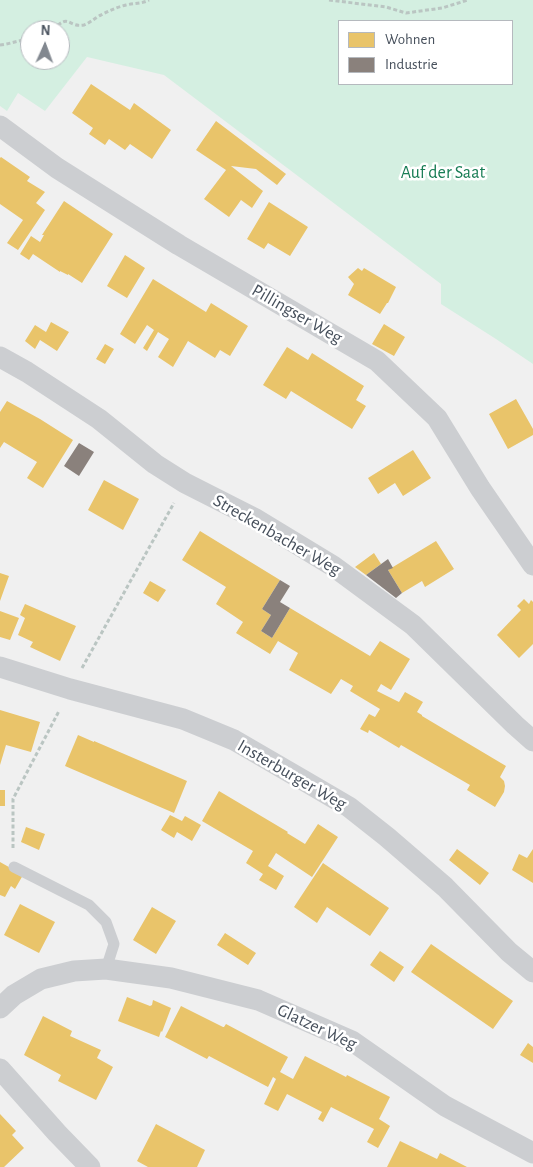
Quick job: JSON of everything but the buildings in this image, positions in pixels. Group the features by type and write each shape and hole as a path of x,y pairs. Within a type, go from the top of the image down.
{"street":[{"name":"Pillingser Weg","path":"0,126 56,168 179,245 377,361 437,418 480,488 533,565"},
{"name":"Streckenbacher Weg","path":"0,357 27,372 99,419 155,464 185,483 254,518 333,566 413,624 533,741"},
{"name":"Insterburger Weg","path":"0,667 70,689 183,719 234,740 349,807 445,887 509,952 533,972"},
{"name":"Glatzer Weg","path":"0,1008 14,995 41,979 74,971 106,969 171,978 258,1000 352,1041 445,1106 533,1153"},
{"path":"0,1069 90,1167"}],"lane":[{"path":"14,867 89,905 106,922 114,944 106,969"}],"path":[{"path":"70,22 85,25 115,8 143,3 149,0"},
{"path":"329,0 386,7 406,13 442,8 468,0"},
{"path":"0,46 20,40"},
{"path":"14,850 13,799 70,689 185,483"}],"green space":[{"name":"Auf der Saat","path":"0,0 533,0 533,364 441,304 441,284 164,75 87,57 45,111 18,93 7,111 0,106"}]}
